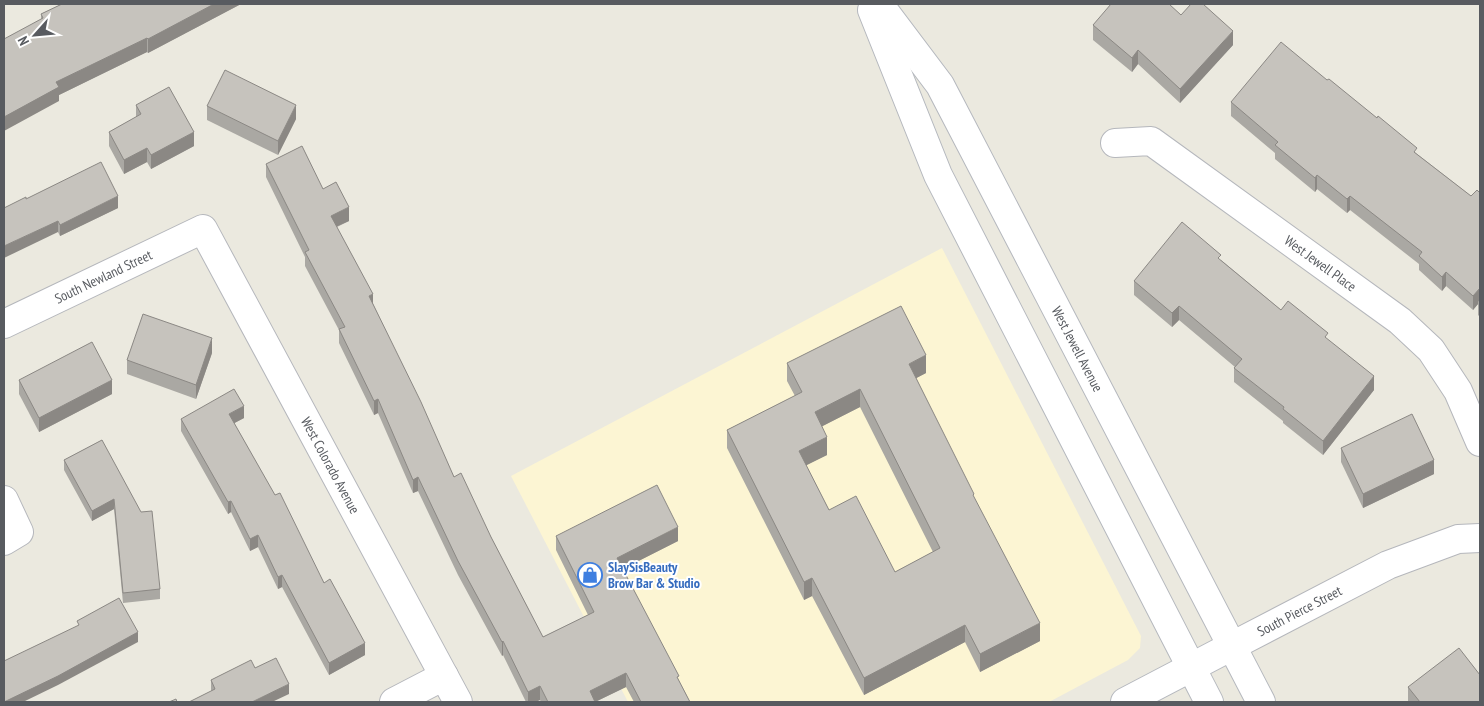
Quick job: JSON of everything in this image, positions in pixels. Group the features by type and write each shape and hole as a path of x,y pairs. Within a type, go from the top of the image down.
{"street":[{"path":"869,4 938,175 1209,702"},
{"name":"West Jewell Avenue","path":"879,4 940,85 1261,702"},
{"name":"West Jewell Place","path":"1115,143 1151,141 1400,321 1431,350 1458,391 1480,442"},
{"name":"South Newland Street","path":"4,324 203,229"},
{"name":"West Colorado Avenue","path":"203,229 458,702"},
{"path":"4,500 19,532 4,541"},
{"name":"South Pierce Street","path":"1126,702 1388,565 1458,538 1480,538"},
{"path":"394,702 444,676"}],"shaded area":[{"path":"942,248 1141,636 1140,648 1128,660 1049,702 628,702 511,476"}],"building":[{"path":"62,4 214,4 148,39 56,82 59,87 4,117 4,39 43,18 41,14"},
{"path":"1111,4 1169,4 1181,15 1191,4 1203,4 1233,31 1180,89 1138,50 1132,58 1093,25"},
{"path":"1281,42 1327,80 1329,79 1377,118 1378,116 1417,148 1414,152 1471,196 1477,190 1480,193 1480,288 1473,296 1446,272 1442,277 1419,256 1422,252 1350,196 1347,199 1317,175 1315,178 1275,145 1278,142 1231,102"},
{"path":"225,70 296,105 278,141 207,106"},
{"path":"169,87 194,132 151,155 147,148 124,160 109,132 141,114 136,105"},
{"path":"302,146 323,189 336,182 349,207 331,216 373,294 369,296 421,402 454,477 461,473 491,537 543,637 594,612 556,536 657,485 678,527 617,558 679,676 677,677 690,702 641,702 626,673 590,691 595,702 548,702 540,686 528,692 503,641 458,561 418,477 413,480 378,399 374,401 339,329 345,327 305,252 309,250 266,164"},
{"path":"101,162 118,196 60,225 58,221 4,246 4,208"},
{"path":"1182,222 1221,255 1218,258 1281,310 1288,301 1328,333 1325,337 1374,376 1323,441 1283,409 1284,407 1234,368 1242,359 1179,306 1172,313 1134,281"},
{"path":"901,306 926,355 909,364 973,495 1040,623 980,654 965,625 864,678 812,578 804,582 727,430 802,392 787,363","holes":["860,389 940,548 895,572 856,496 829,510 799,451 827,437 815,412"]},
{"path":"143,314 212,338 196,385 127,360"},
{"path":"92,342 112,380 39,418 19,380"},
{"path":"234,389 244,406 229,414 275,495 280,493 324,583 330,579 365,643 329,663 282,575 278,577 258,535 250,539 231,501 228,502 181,419"},
{"path":"1412,414 1434,460 1363,494 1341,448"},
{"path":"102,440 141,512 152,511 160,589 123,593 114,499 92,511 64,460"},
{"path":"119,598 138,632 58,676 4,702 4,661 79,625 77,621"},
{"path":"1459,648 1480,675 1480,702 1420,702 1408,687"},
{"path":"276,658 289,684 252,702 189,702 215,689 211,680 251,660 255,668"}],"place":[{"name":"SlaySisBeauty Brow Bar & Studio","path":"590,575"}]}
